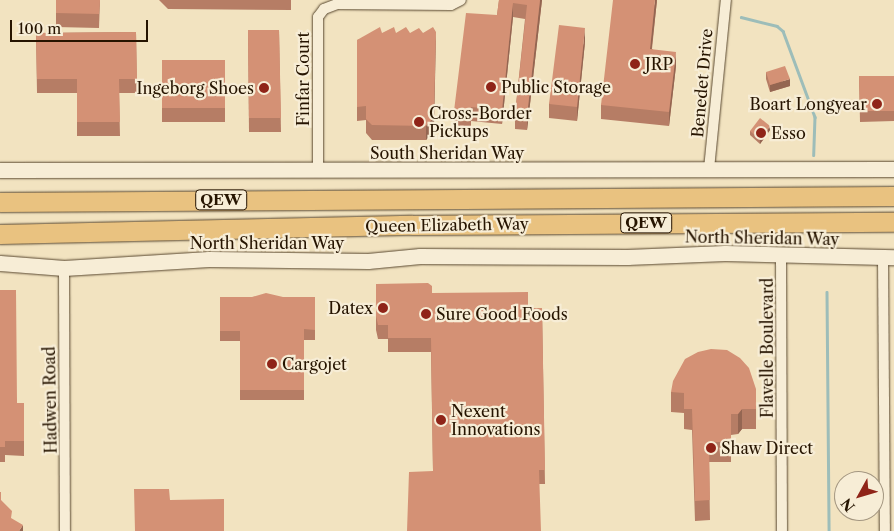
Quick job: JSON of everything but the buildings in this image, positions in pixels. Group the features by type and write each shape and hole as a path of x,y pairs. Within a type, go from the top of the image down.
{"highway":[{"name":"Queen Elizabeth Way","path":"0,202 894,196"},
{"name":"Queen Elizabeth Way","path":"0,234 412,225 894,222"}],"street":[{"name":"Finfar Court","path":"318,169 318,18 324,9 337,4 451,4 461,0"},
{"name":"Benedet Drive","path":"709,169 726,0"},
{"name":"South Sheridan Way","path":"0,170 894,169"},
{"name":"North Sheridan Way","path":"0,263 64,268 209,259 368,261 420,256 627,257 725,253 781,256 888,257"},
{"name":"Flavelle Boulevard","path":"781,256 782,531"},
{"path":"885,531 888,257"},
{"name":"Hadwen Road","path":"64,268 66,531"}],"waterway":[{"path":"741,17 777,26 783,31 815,117 814,155"},
{"path":"827,292 829,531"}],"place":[{"name":"JRP","path":"635,64"},
{"name":"Public Storage","path":"491,87"},
{"name":"Ingeborg Shoes","path":"264,88"},
{"name":"Boart Longyear","path":"877,104"},
{"name":"Cross-Border Pickups","path":"419,122"},
{"name":"Esso","path":"761,133"},
{"name":"Datex","path":"383,308"},
{"name":"Sure Good Foods","path":"426,314"},
{"name":"Cargojet","path":"272,364"},
{"name":"Nexent Innovations","path":"441,420"},
{"name":"Shaw Direct","path":"711,448"}]}
